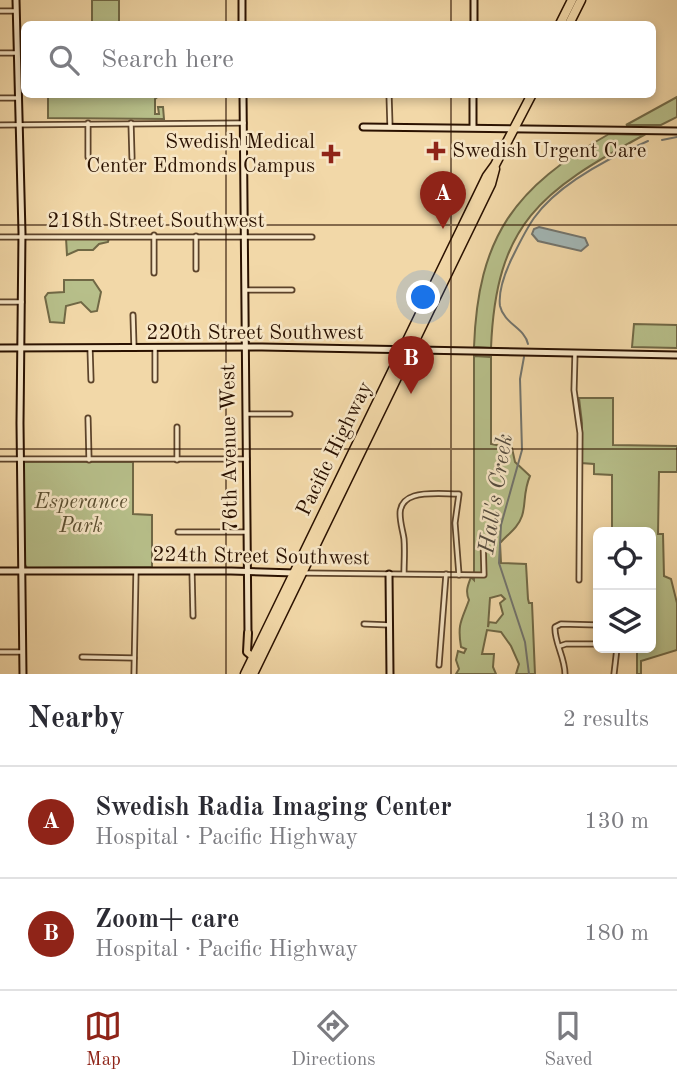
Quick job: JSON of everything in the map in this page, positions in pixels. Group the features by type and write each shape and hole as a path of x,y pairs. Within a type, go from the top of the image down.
{"highway":[{"path":"564,21 572,0"},
{"path":"566,21 581,0"},
{"name":"Pacific Highway","path":"245,674 351,474 487,176 530,98"},
{"name":"Pacific Highway","path":"253,674 358,442 407,350"}],"main road":[{"path":"351,474 350,467 359,446 358,442"},
{"path":"248,633 258,647"},
{"path":"248,633 247,652 253,657"}],"street":[{"path":"16,0 22,236 23,674"},
{"path":"242,0 242,21"},
{"path":"474,0 474,21"},
{"path":"0,11 16,11"},
{"path":"0,53 16,53"},
{"path":"0,99 19,98"},
{"name":"76th Avenue West","path":"243,98 247,532 251,572 248,633"},
{"path":"389,98 390,127"},
{"path":"473,98 473,127"},
{"path":"88,123 88,157"},
{"path":"131,123 132,158"},
{"path":"0,125 244,123"},
{"path":"363,127 677,131"},
{"path":"154,235 154,273"},
{"path":"196,236 196,269"},
{"name":"218th Street Southwest","path":"0,237 312,237"},
{"path":"245,290 292,290"},
{"path":"0,302 22,302"},
{"path":"134,315 134,348"},
{"name":"220th Street Southwest","path":"0,348 245,347 677,355"},
{"path":"90,348 90,380"},
{"path":"155,348 155,380"},
{"path":"575,352 574,390 580,433 579,580"},
{"path":"246,414 290,414"},
{"path":"88,418 89,460"},
{"path":"177,427 177,460"},
{"path":"0,458 247,459"},
{"path":"404,574 404,547 399,514 405,500 412,496 458,494 455,523 460,575"},
{"path":"178,533 247,532"},
{"name":"224th Street Southwest","path":"0,571 484,575 483,538"},
{"path":"134,674 136,571"},
{"path":"192,571 192,616"},
{"path":"389,574 390,674"},
{"path":"439,665 446,575"},
{"path":"364,624 390,625"},
{"path":"565,674 565,662 554,630 557,625 593,625"},
{"path":"560,646 593,644"},
{"path":"0,652 22,652"},
{"path":"614,674 616,653"},
{"path":"82,657 134,658"}],"green space":[{"path":"92,0 119,0 119,21 92,21"},
{"path":"677,97 677,117 661,125 626,125"},
{"path":"48,98 156,98 155,114 159,114 158,107 163,107 164,119 48,118"},
{"path":"609,134 644,135 577,174 531,216 514,240 503,270 495,305 491,348 474,347 483,275 493,245 507,219 548,174"},
{"path":"66,238 109,238 108,242 99,244 93,250 78,250 67,255"},
{"path":"64,280 93,280 101,292 97,311 91,312 81,302 66,306 64,323 50,322 45,297 48,293 64,292"},
{"path":"634,324 677,325 677,348 632,347"},
{"path":"474,356 491,357 491,444 512,448 515,462 530,476 520,520 500,543 501,563 526,564 528,599 529,603 532,603 535,674 516,674 519,664 511,646 501,632 487,630 482,654 494,654 493,667 496,674 456,674 459,669 456,660 458,651 464,653 466,649 461,647 460,627 469,600 468,585 471,577 474,580","holes":["501,595 505,599 500,603 503,614 496,623 489,622 488,627 490,598"]},
{"path":"579,398 613,398 613,445 677,446 677,472 659,472 658,534 663,534 664,576 671,579 677,603 677,650 641,661 641,674 637,674 637,653 656,653 656,527 612,527 612,475 594,474 594,464 581,463 582,423"},
{"name":"Esperance Park","path":"24,462 133,462 133,514 152,515 152,567 27,568 24,563"}],"shaded area":[{"path":"539,227 585,238 588,245 581,251 538,241 532,234 534,229"}],"waterway":[{"name":"Hall's Creek","path":"662,140 677,137"},
{"name":"Hall's Creek","path":"528,344 500,306 506,271 528,228 544,206 571,183 602,163 648,141"},
{"name":"Hall's Creek","path":"524,357 520,379 522,450 501,525 499,563 525,642 529,674"}],"place":[{"name":"Swedish Urgent Care","path":"436,151"},
{"name":"Swedish Medical Center Edmonds Campus","path":"331,154"},
{"name":"Swedish Radia Imaging Center","path":"443,229"},
{"name":"Zoom+ care","path":"411,394"}]}
